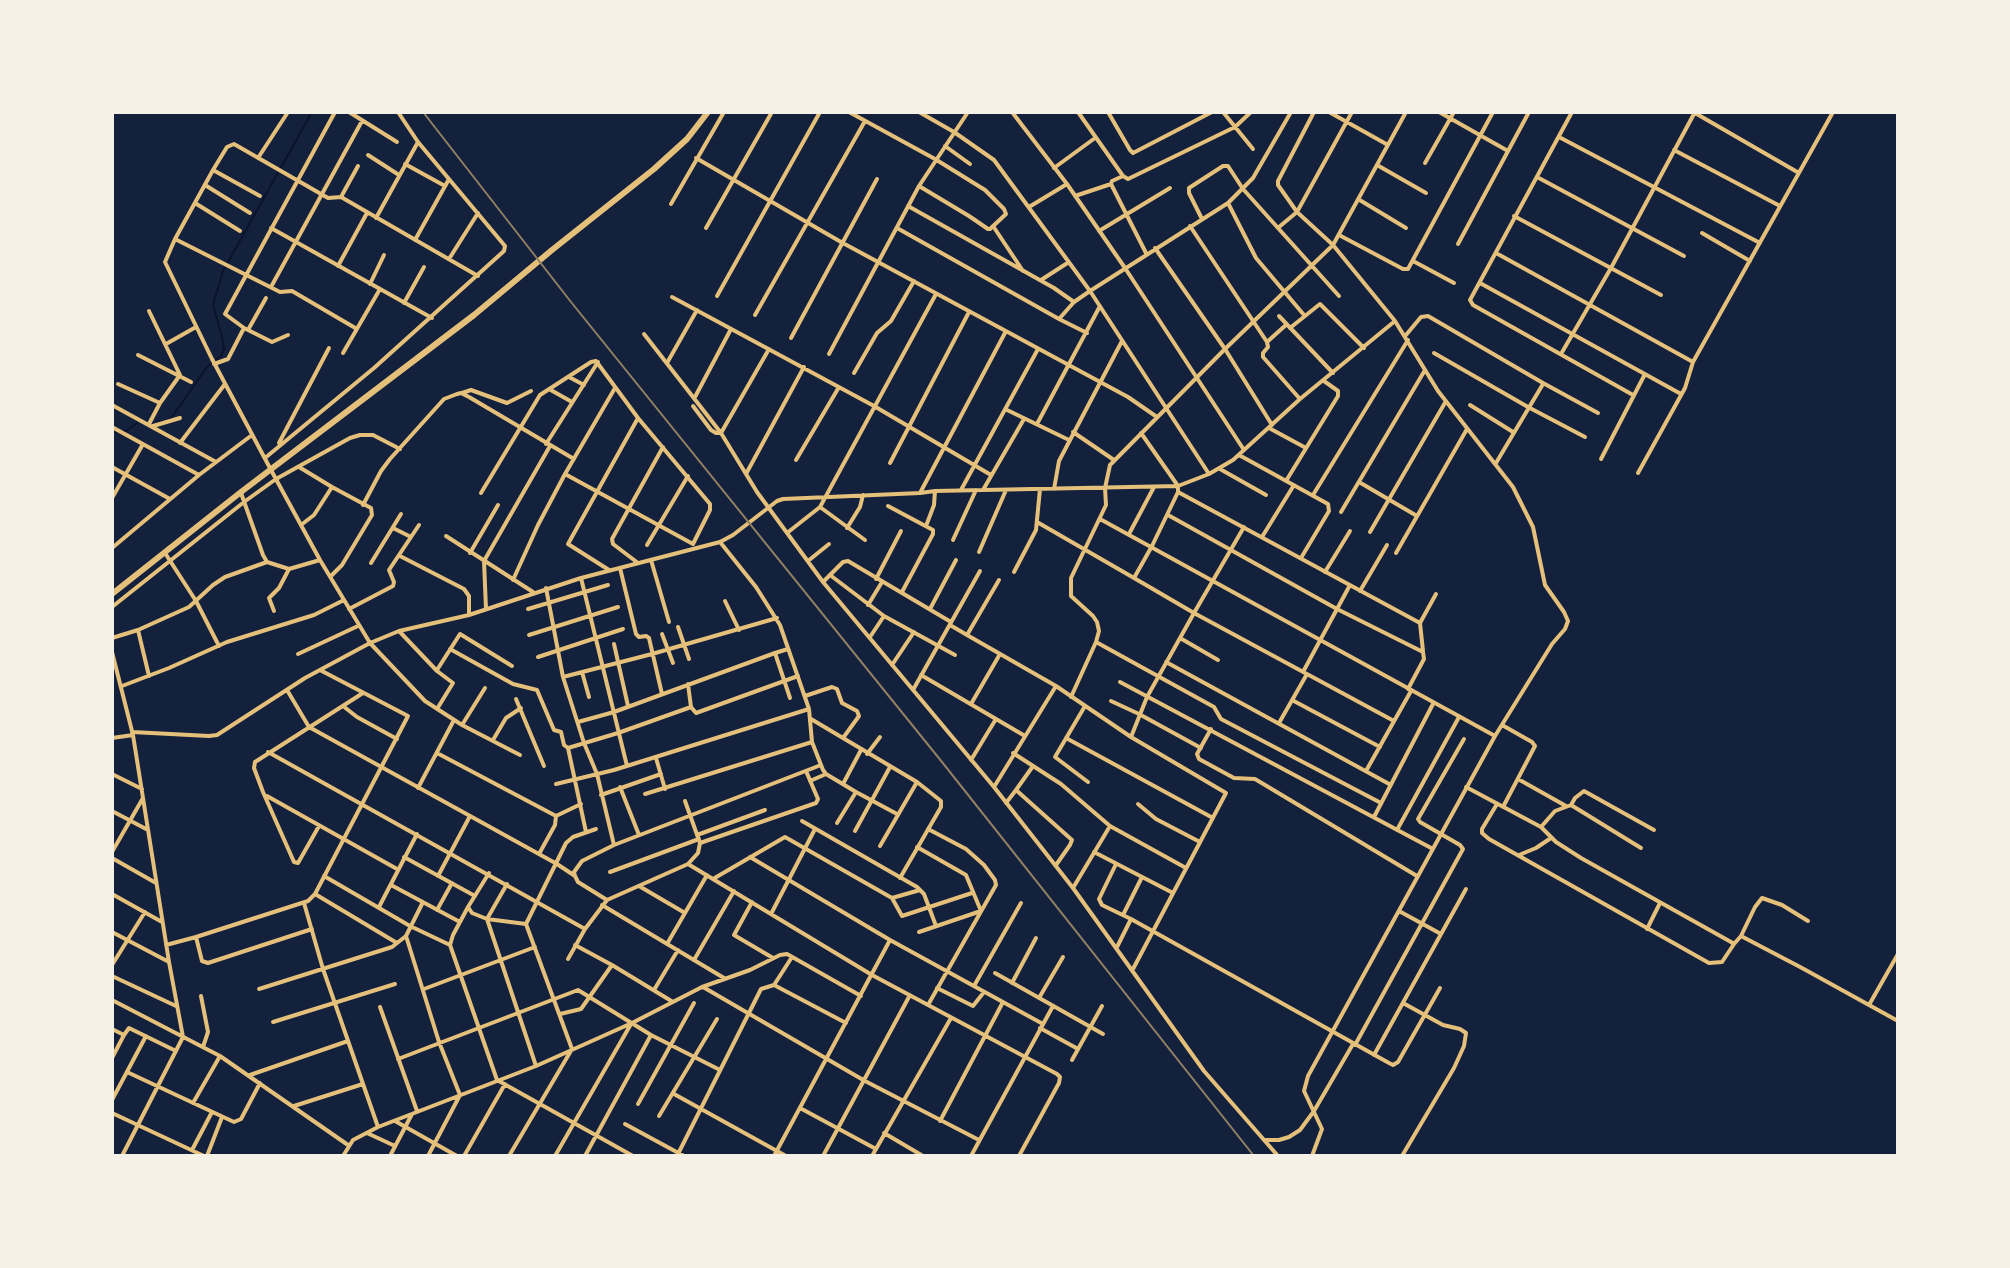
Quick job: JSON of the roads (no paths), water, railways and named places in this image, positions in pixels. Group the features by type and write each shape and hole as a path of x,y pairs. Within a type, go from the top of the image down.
{"main road":[{"path":"112,594 241,492 474,315 670,155 687,139 708,112"}],"street":[{"path":"258,158 288,112"},
{"path":"288,335 272,342 246,329 225,314 334,112"},
{"path":"349,112 397,142"},
{"path":"264,458 374,369 505,249 418,142 398,112"},
{"path":"671,204 724,112"},
{"path":"706,228 772,112"},
{"path":"717,296 820,112"},
{"path":"849,112 935,159 990,193 1006,214 988,229 919,186"},
{"path":"919,112 990,156 1090,291 1209,474"},
{"path":"829,354 919,186 968,112"},
{"path":"1012,112 1067,184 1125,268 1244,450"},
{"path":"1078,112 1123,176 1128,179 1235,127 1251,112"},
{"path":"1108,112 1133,153 1212,112"},
{"path":"1223,112 1253,148"},
{"path":"1059,320 1074,302 1228,203 1253,178 1291,112"},
{"path":"1312,1155 1322,1129 1304,1091 1305,1081 1495,736 1568,621 1545,585 1535,535 1528,514 1513,487 1446,401 1395,321 1333,245 1297,212 1281,189 1278,181 1314,112"},
{"path":"1329,112 1388,145"},
{"path":"1279,227 1297,212 1352,112"},
{"path":"1071,697 1099,631 1097,622 1075,601 1070,591 1071,578 1106,505 1105,488 1108,470 1114,460 1225,349 1333,245 1406,112"},
{"path":"1439,112 1508,151"},
{"path":"1425,163 1454,112"},
{"path":"1339,235 1408,269 1493,112"},
{"path":"1458,244 1529,112"},
{"path":"1572,112 1470,300 1471,303 1633,395"},
{"path":"1638,473 1682,394 1693,362 1833,112"},
{"path":"1561,354 1695,113 1799,173"},
{"path":"271,287 362,121"},
{"path":"755,315 865,121"},
{"path":"1558,137 1760,243"},
{"path":"1054,168 1095,138"},
{"path":"376,218 418,142"},
{"path":"478,276 341,197 330,199 237,145 231,144 213,170 165,262 213,362 264,458 320,560 370,643 419,696 462,725 520,755"},
{"path":"945,146 970,164"},
{"path":"1674,150 1780,206"},
{"path":"368,155 399,175"},
{"path":"696,158 807,223 1100,382 1157,417"},
{"path":"405,164 445,186"},
{"path":"1202,219 1189,193 1191,186 1226,165 1243,189 1339,296"},
{"path":"1377,165 1426,193"},
{"path":"341,197 358,166"},
{"path":"213,170 260,196"},
{"path":"1075,196 1111,184 1112,181 1123,176"},
{"path":"1537,177 1684,256"},
{"path":"415,240 449,179"},
{"path":"791,338 877,179"},
{"path":"1029,207 1067,184"},
{"path":"1111,184 1146,254"},
{"path":"205,185 250,213"},
{"path":"1099,231 1170,188"},
{"path":"1358,199 1406,228"},
{"path":"195,203 240,231"},
{"path":"1228,203 1256,258 1304,315"},
{"path":"908,206 1041,280 1074,302"},
{"path":"338,266 367,213"},
{"path":"449,259 478,213"},
{"path":"1514,216 1661,295"},
{"path":"993,226 1023,271"},
{"path":"1190,226 1267,342 1268,347 1263,357 1300,399"},
{"path":"271,228 432,318"},
{"path":"897,228 1059,320 1087,333"},
{"path":"1702,233 1750,261"},
{"path":"175,239 271,287 283,292 292,291 357,329"},
{"path":"1155,248 1225,349 1270,427 1306,448"},
{"path":"1496,253 1693,362"},
{"path":"370,284 384,255"},
{"path":"1413,261 1454,284"},
{"path":"1041,280 1069,262"},
{"path":"404,303 424,267"},
{"path":"854,373 877,333 891,321 914,282"},
{"path":"1480,283 1682,394"},
{"path":"343,353 380,289"},
{"path":"787,533 820,507 936,294"},
{"path":"672,297 804,367 991,474"},
{"path":"213,362 228,359 266,298"},
{"path":"1267,342 1318,304 1323,305 1364,348"},
{"path":"1037,424 1100,306"},
{"path":"667,363 697,310"},
{"path":"149,311 180,375"},
{"path":"890,463 969,312"},
{"path":"1279,316 1333,373"},
{"path":"1313,495 1421,317 1428,316 1598,413"},
{"path":"112,738 132,734 217,735 320,670 370,643 399,631 469,615 546,588 720,542 734,535 783,499 935,491 1178,486 1219,469 1239,455 1300,399 1395,321"},
{"path":"166,344 196,327"},
{"path":"695,398 731,329"},
{"path":"920,493 1006,331"},
{"path":"644,334 721,433 768,508 823,582 994,787 1117,947 1204,1071 1278,1155"},
{"path":"1053,489 1056,466 1122,341"},
{"path":"278,446 329,348"},
{"path":"721,433 769,349"},
{"path":"960,491 1038,349"},
{"path":"1434,353 1585,437"},
{"path":"138,355 191,382"},
{"path":"481,493 535,401 549,389 594,360 598,362 638,418 688,476 710,507 692,550"},
{"path":"486,609 484,561 572,402 598,362"},
{"path":"745,474 804,367"},
{"path":"1341,512 1425,369"},
{"path":"1600,459 1645,374"},
{"path":"151,425 160,403 180,375"},
{"path":"568,377 584,385"},
{"path":"1286,481 1338,396 1338,392 1324,381"},
{"path":"1496,463 1543,383"},
{"path":"118,384 160,403"},
{"path":"180,443 225,384"},
{"path":"796,460 839,387"},
{"path":"513,580 565,474 615,388"},
{"path":"549,389 572,402"},
{"path":"363,505 381,471 444,399 471,390 507,403 531,391"},
{"path":"461,393 574,459"},
{"path":"1370,532 1446,401"},
{"path":"112,405 216,462"},
{"path":"1470,405 1513,432"},
{"path":"693,406 711,430 721,433"},
{"path":"1005,409 1069,440"},
{"path":"151,425 180,418"},
{"path":"610,570 568,544 638,418"},
{"path":"983,490 1024,419"},
{"path":"115,428 199,475"},
{"path":"1396,553 1467,429"},
{"path":"1073,432 1114,460"},
{"path":"1134,578 1178,492 1178,486 1141,433"},
{"path":"112,548 199,475 252,435"},
{"path":"112,607 244,502 276,480 350,438 373,435 400,449"},
{"path":"112,498 143,444"},
{"path":"638,563 612,541 663,447"},
{"path":"1239,455 1328,504 1330,508 1300,558"},
{"path":"112,467 170,499"},
{"path":"299,468 371,508 372,515 342,566 331,576"},
{"path":"1219,469 1266,495"},
{"path":"565,474 693,544"},
{"path":"647,545 688,476"},
{"path":"1359,482 1417,516"},
{"path":"1262,537 1294,485"},
{"path":"1129,534 1154,486"},
{"path":"301,525 314,515 332,487"},
{"path":"1014,572 1034,535 1040,489"},
{"path":"953,540 976,490"},
{"path":"979,552 1006,490"},
{"path":"926,526 934,505 935,491"},
{"path":"241,492 267,562"},
{"path":"1178,492 1420,622"},
{"path":"846,528 860,507 862,495"},
{"path":"470,553 498,505"},
{"path":"888,506 933,530 902,592"},
{"path":"820,507 865,540"},
{"path":"371,562 401,514"},
{"path":"1168,515 1337,609 1423,652"},
{"path":"1100,519 1495,736"},
{"path":"1037,522 1194,613 1394,721"},
{"path":"349,609 393,586 394,582 389,570 419,525"},
{"path":"1131,737 1147,697 1244,527"},
{"path":"392,528 411,537"},
{"path":"876,579 901,531"},
{"path":"1325,572 1350,531"},
{"path":"446,536 533,593"},
{"path":"720,542 756,587 777,618 809,709 812,742 826,774 897,814"},
{"path":"808,561 829,544"},
{"path":"1360,591 1387,545"},
{"path":"165,553 196,601 219,646"},
{"path":"400,556 464,589 469,596 469,615"},
{"path":"112,638 138,630 185,609 218,580 267,562 289,569 320,560"},
{"path":"651,560 669,622"},
{"path":"930,609 956,560"},
{"path":"823,582 843,562 848,561 930,609 967,635 1056,686 1131,737 1226,793 1133,969"},
{"path":"620,568 636,634 639,638 648,637 662,694"},
{"path":"274,611 269,598 279,588 289,569"},
{"path":"913,690 980,571"},
{"path":"830,575 868,605 955,655"},
{"path":"581,578 627,766"},
{"path":"967,635 999,580"},
{"path":"868,605 882,582"},
{"path":"528,609 608,585"},
{"path":"1279,723 1350,585"},
{"path":"546,588 563,677 584,743 597,774 614,845"},
{"path":"1366,771 1394,721 1424,659 1420,622 1436,594"},
{"path":"122,686 219,646 314,615 344,600"},
{"path":"726,601 739,630"},
{"path":"529,635 618,607"},
{"path":"870,637 884,615"},
{"path":"563,677 668,650 777,618"},
{"path":"298,654 358,626"},
{"path":"678,627 689,659"},
{"path":"538,657 623,629"},
{"path":"138,630 149,676"},
{"path":"399,631 437,671 451,681 453,686 437,709"},
{"path":"892,665 914,632"},
{"path":"437,671 460,634 512,666"},
{"path":"662,634 673,663"},
{"path":"1180,638 1218,660"},
{"path":"1096,642 1214,707 1221,719 1381,803"},
{"path":"614,644 628,706"},
{"path":"450,649 513,684 537,690 554,730 561,732 564,745 568,748 586,832"},
{"path":"578,723 788,650"},
{"path":"112,652 132,734 183,1037 122,1155"},
{"path":"775,653 790,698"},
{"path":"971,704 1000,654"},
{"path":"1166,662 1391,785"},
{"path":"166,945 304,903 315,894 408,716 320,670"},
{"path":"582,672 589,697"},
{"path":"921,675 1025,736"},
{"path":"688,684 691,707 693,711 698,712 798,676"},
{"path":"1120,682 1433,849"},
{"path":"994,787 1056,686"},
{"path":"805,696 832,687 837,689 842,703 859,713 858,719 843,738"},
{"path":"462,725 485,688"},
{"path":"287,690 309,727 575,876"},
{"path":"319,826 296,864 263,792 254,765 268,752 364,693"},
{"path":"516,699 544,766"},
{"path":"1292,700 1380,747"},
{"path":"1112,701 1201,748"},
{"path":"1374,817 1433,703"},
{"path":"343,706 357,717 397,739"},
{"path":"1085,706 1056,758 1088,782"},
{"path":"568,748 691,707"},
{"path":"493,740 506,718 521,708"},
{"path":"556,784 627,766 809,709"},
{"path":"1397,830 1459,717"},
{"path":"811,719 939,797 942,804 900,878"},
{"path":"971,760 996,719"},
{"path":"418,788 454,720"},
{"path":"1502,725 1535,744 1503,807"},
{"path":"1211,729 1197,754 1199,759 1234,778 1254,779 1417,876"},
{"path":"867,754 880,737"},
{"path":"1066,738 1213,818"},
{"path":"1263,1140 1279,1140 1294,1134 1300,1130 1314,1111 1354,1045 1463,849 1418,819 1464,739"},
{"path":"645,794 812,742"},
{"path":"843,784 861,750"},
{"path":"268,752 585,928"},
{"path":"437,753 556,816"},
{"path":"1013,753 1061,784 1110,826 1186,868"},
{"path":"656,757 665,789"},
{"path":"607,900 578,882 574,872 582,861 614,845 690,814 821,765"},
{"path":"1006,803 1033,766"},
{"path":"855,831 890,767"},
{"path":"610,872 699,839 816,803 818,799 806,771"},
{"path":"112,774 142,789"},
{"path":"601,795 661,774"},
{"path":"810,781 826,774"},
{"path":"1518,779 1641,848"},
{"path":"880,846 917,782"},
{"path":"620,787 639,835"},
{"path":"1466,787 1541,827 1551,838 1581,858 1734,944"},
{"path":"1016,790 1072,840 1056,866"},
{"path":"1541,827 1555,811 1568,806 1584,791 1654,830"},
{"path":"837,823 856,792"},
{"path":"266,796 397,869"},
{"path":"112,852 143,798"},
{"path":"568,959 585,928 607,900 688,864 698,853 699,839 685,801"},
{"path":"556,816 581,804"},
{"path":"1138,804 1152,817 1200,842"},
{"path":"1497,804 1482,833 1709,963 1722,962 1762,898 1782,905 1808,921"},
{"path":"699,839 765,810"},
{"path":"112,811 148,831"},
{"path":"438,876 470,816"},
{"path":"539,854 555,825 556,816"},
{"path":"802,821 920,890 930,907 936,926"},
{"path":"1073,888 1110,826"},
{"path":"509,1155 572,1049 526,924 569,839 596,829"},
{"path":"771,914 815,829"},
{"path":"928,829 966,849 984,865 995,880 994,888 928,1005"},
{"path":"379,907 417,834"},
{"path":"713,879 785,837 892,898 899,914 904,917 972,892"},
{"path":"1519,855 1551,838"},
{"path":"917,847 966,875 981,911"},
{"path":"1094,852 1173,893"},
{"path":"404,857 475,896"},
{"path":"750,857 890,940 1003,1002 1078,1049"},
{"path":"112,858 156,883"},
{"path":"688,864 873,975 1057,1074 1060,1080 1019,1155"},
{"path":"1116,864 1099,900 1102,904 1389,1063 1395,1064 1440,988"},
{"path":"489,873 450,940 450,945 497,1080 633,1155"},
{"path":"667,944 707,875"},
{"path":"324,876 410,926 450,945"},
{"path":"1123,915 1142,877"},
{"path":"437,910 452,883"},
{"path":"507,884 487,919 536,1066"},
{"path":"391,885 460,922"},
{"path":"638,886 685,913"},
{"path":"1374,1055 1466,889"},
{"path":"892,898 920,890"},
{"path":"694,960 734,891"},
{"path":"112,894 163,922"},
{"path":"315,894 397,943"},
{"path":"259,989 388,949 406,936 423,902"},
{"path":"304,903 323,969 378,1128"},
{"path":"752,903 734,934 773,958"},
{"path":"974,986 1021,903"},
{"path":"1647,929 1660,903"},
{"path":"602,905 725,978"},
{"path":"468,908 487,919 526,924"},
{"path":"1399,910 1441,934"},
{"path":"919,932 981,911"},
{"path":"112,965 114,958 128,940 144,912"},
{"path":"1117,947 1131,919"},
{"path":"196,937 202,961 208,963 312,929"},
{"path":"112,932 169,962"},
{"path":"406,936 439,1042 460,1095 428,1155"},
{"path":"1740,936 1898,1022"},
{"path":"1012,983 1036,938"},
{"path":"774,1155 890,940"},
{"path":"575,945 673,1002"},
{"path":"424,989 534,947"},
{"path":"654,990 678,951"},
{"path":"343,1155 355,1138 367,1132 536,1066 632,1023 702,987 758,967 784,954 861,996"},
{"path":"1869,1005 1898,954"},
{"path":"678,1154 761,989 774,985 792,957"},
{"path":"1039,998 1063,957"},
{"path":"560,1014 581,1009 612,965"},
{"path":"995,973 1103,1034"},
{"path":"112,976 177,1007"},
{"path":"273,1022 395,984"},
{"path":"774,985 846,1023"},
{"path":"702,987 865,1081 979,1140"},
{"path":"937,988 973,1006 984,992"},
{"path":"398,1059 578,990 651,1035 720,1070"},
{"path":"201,996 208,1032 203,1047"},
{"path":"823,1155 910,996"},
{"path":"112,1000 220,1056 348,1146"},
{"path":"940,1121 1003,1002"},
{"path":"638,1104 694,1003"},
{"path":"1402,1155 1449,1078 1466,1038 1464,1030 1447,1026 1403,1003"},
{"path":"971,1155 1053,1006"},
{"path":"1072,1060 1102,1006"},
{"path":"380,1007 415,1112"},
{"path":"872,1155 951,1018"},
{"path":"659,1116 717,1019"},
{"path":"555,1155 632,1023"},
{"path":"112,1058 129,1028 176,1051"},
{"path":"112,1029 124,1035"},
{"path":"585,1155 651,1035"},
{"path":"112,1100 146,1036"},
{"path":"249,1076 348,1041"},
{"path":"193,1103 220,1056"},
{"path":"127,1072 234,1122 239,1121 260,1083"},
{"path":"294,1106 363,1084"},
{"path":"464,1155 505,1084"},
{"path":"674,1094 786,1155"},
{"path":"800,1108 876,1149"},
{"path":"194,1152 212,1112"},
{"path":"390,1155 415,1112"},
{"path":"112,1113 205,1155 222,1117"},
{"path":"395,1120 457,1155"},
{"path":"625,1124 678,1154 684,1155"},
{"path":"367,1132 395,1146"},
{"path":"884,1133 922,1155"},
{"path":"617,1155 619,1148"}],"waterway":[{"path":"157,422 166,421 172,417 207,367 221,356 224,349 213,305 223,271 312,112"},
{"path":"112,436 114,432 126,431 137,423"}],"railway":[{"path":"423,112 571,302 942,762 1254,1156"}]}
